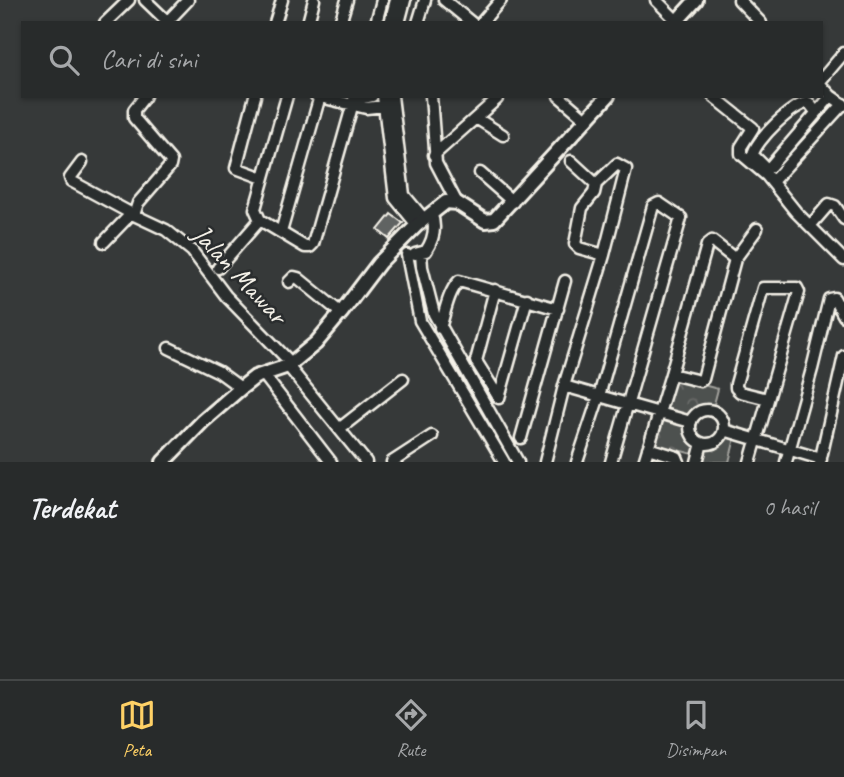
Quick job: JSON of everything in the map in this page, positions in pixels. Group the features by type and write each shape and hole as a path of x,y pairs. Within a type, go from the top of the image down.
{"main road":[{"path":"677,21 696,0"},
{"path":"163,462 203,421 241,388 262,374 289,364 316,343 393,249 446,202 457,203 478,218 491,222 513,202 606,98"}],"street":[{"path":"107,21 130,0"},
{"path":"145,0 168,21"},
{"path":"170,21 188,0"},
{"path":"276,21 282,0"},
{"path":"308,21 314,0"},
{"path":"341,21 347,0"},
{"path":"377,21 382,0"},
{"path":"391,21 396,0"},
{"path":"400,21 405,0"},
{"path":"419,21 425,0"},
{"path":"444,0 470,21"},
{"path":"483,21 501,0"},
{"path":"656,0 675,21"},
{"path":"739,0 759,21"},
{"path":"823,80 844,53"},
{"path":"772,182 844,104 831,96 823,86"},
{"path":"816,112 809,103 802,103 780,120 755,148 753,155 769,168 831,96"},
{"path":"104,242 132,215 138,202 170,166 171,161 135,121 134,110 143,98"},
{"path":"254,98 236,164 238,170 264,178"},
{"path":"286,98 255,209 260,220 305,247 313,244 353,101"},
{"path":"281,232 318,98"},
{"path":"327,98 353,101 366,108 383,101 395,198 424,219 434,220 434,235 426,251 407,255 393,249"},
{"path":"392,98 404,195 424,219"},
{"path":"431,98 434,155 439,172 457,203"},
{"path":"561,98 587,120"},
{"path":"716,98 752,126 753,130 741,147 741,153 772,182 844,260"},
{"path":"434,155 497,99"},
{"path":"476,118 503,135"},
{"path":"571,160 596,184"},
{"name":"Jalan Mawar","path":"82,162 70,178 71,181 132,215 166,229 192,251 226,296 289,364 366,462"},
{"path":"545,462 564,386 604,255 626,169 617,164 596,184 594,193 582,208 575,241 579,248 604,255"},
{"path":"480,173 513,202"},
{"path":"578,462 653,206 659,203 681,218 611,462"},
{"path":"810,226 830,204 835,206 844,219"},
{"path":"218,268 260,220"},
{"path":"671,374 700,381 703,379 735,259 757,229"},
{"path":"644,462 706,245 712,241 735,259"},
{"path":"421,254 434,314 440,328 518,462"},
{"path":"407,255 420,321 504,462"},
{"path":"409,269 422,267"},
{"path":"289,282 294,277 298,278 341,313"},
{"path":"521,438 565,281"},
{"path":"440,328 456,282 495,290 558,309"},
{"path":"750,462 799,292 797,288 763,288 736,384 740,392 768,399"},
{"path":"495,290 476,361 499,398 527,299"},
{"path":"786,462 829,299 834,298 844,316"},
{"path":"169,348 219,372 241,388"},
{"path":"723,433 748,436 820,461 844,356"},
{"path":"262,374 331,462"},
{"path":"339,429 403,379"},
{"path":"564,386 691,422"},
{"path":"712,411 720,416 723,433 715,442 702,443 692,435 691,422 697,413 712,411"},
{"path":"392,462 432,436"},
{"path":"697,462 702,443"},
{"path":"649,448 677,457 679,462"}],"green space":[{"path":"673,377 718,389 713,408 699,410 689,419 663,412"},
{"path":"661,416 688,424 690,437 700,444 697,455 654,444"},
{"path":"725,436 735,438 729,462 699,462 703,447 720,444"}],"building":[{"path":"391,214 403,223 389,239 378,230"}]}
